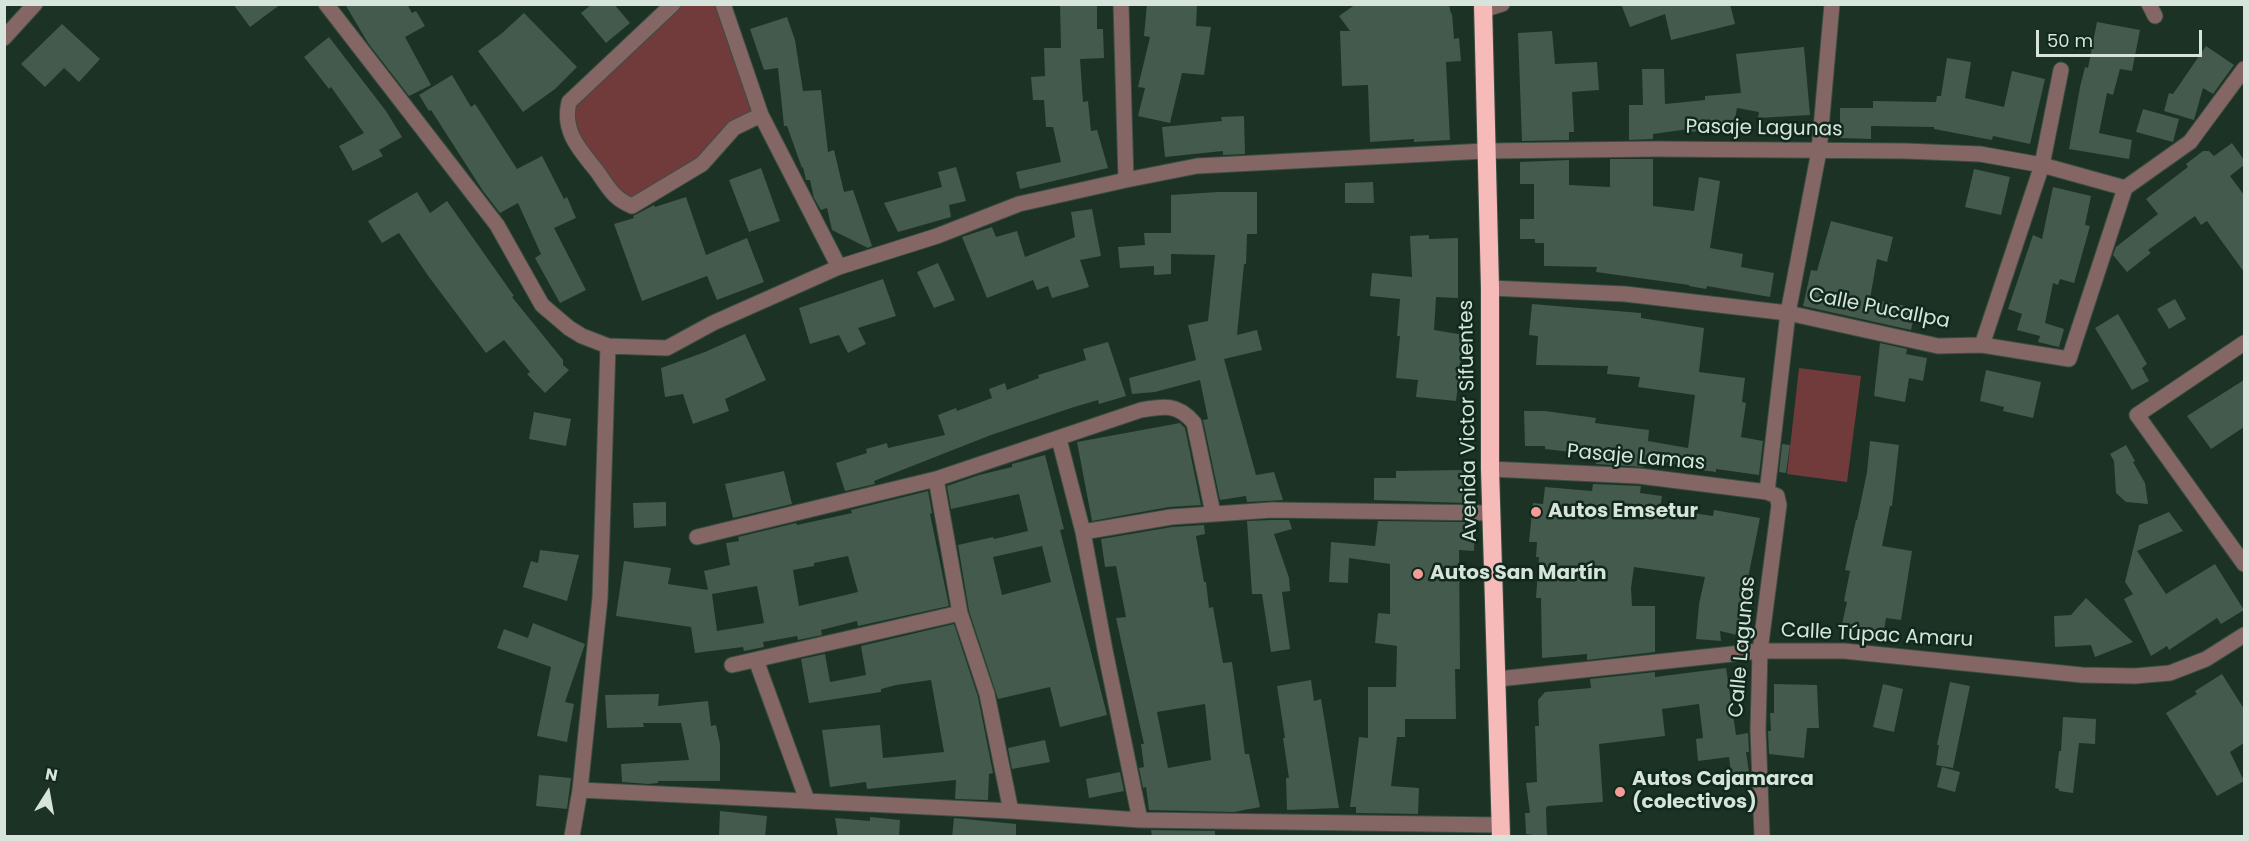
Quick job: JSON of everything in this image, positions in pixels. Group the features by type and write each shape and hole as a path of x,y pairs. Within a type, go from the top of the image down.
{"highway":[{"name":"Avenida Victor Sifuentes","path":"1483,7 1490,288 1490,469 1501,831"}],"street":[{"path":"4,38 35,4"},
{"path":"326,4 497,225 542,305 582,336 608,346 600,598 580,790 572,837"},
{"path":"723,4 760,115 839,267"},
{"path":"1121,4 1126,180"},
{"path":"1483,7 1502,4"},
{"path":"1788,313 1819,151 1832,4"},
{"path":"664,7 568,106 568,129 573,142 615,197 632,206 702,164 734,128 760,115"},
{"path":"2126,188 2190,142 2244,69"},
{"path":"1982,345 2042,165 2061,70"},
{"name":"Pasaje Lagunas","path":"608,346 667,348 713,323 839,267 937,236 1019,204 1197,166 1485,151 1655,149 1980,154 2042,165 2126,188"},
{"name":"Calle Pucallpa","path":"1490,288 1625,294 1788,313 1938,346 1982,345 2068,359 2126,188"},
{"name":"Calle Lagunas","path":"1762,837 1758,730 1760,651 1779,505 1772,494 1788,313"},
{"path":"2244,343 2137,415 2244,564"},
{"path":"697,537 936,479 1059,440 1141,410 1164,406 1174,408 1194,423 1213,513"},
{"path":"1059,440 1083,532 1140,820"},
{"name":"Pasaje Lamas","path":"1490,469 1639,476 1772,494"},
{"path":"936,479 960,613 987,694 1011,811"},
{"path":"1083,532 1132,522 1213,513 1272,510 1492,513"},
{"path":"732,665 960,613"},
{"name":"Calle Túpac Amaru","path":"1498,679 1760,651 1844,651 2082,675 2170,674 2206,659 2244,635"},
{"path":"756,660 807,800"},
{"path":"580,790 807,800 1140,820 1501,831"}],"shaded area":[{"path":"673,5 723,5 761,115 711,156 632,206 615,197 567,113"},
{"path":"1799,368 1861,376 1847,482 1787,474"}],"building":[{"path":"233,4 281,4 250,27"},
{"path":"345,4 407,4 412,13 416,11 425,26 405,37 431,85 409,96 368,43"},
{"path":"592,4 614,4 630,23 606,43 581,13"},
{"path":"1147,4 1197,6 1196,26 1211,27 1204,75 1182,73 1170,123 1138,116 1145,88 1138,87 1150,37 1144,36"},
{"path":"1356,4 1449,4 1454,39 1459,38 1461,61 1446,62 1450,140 1414,142 1414,139 1370,142 1368,85 1342,86 1340,31 1350,31 1339,16"},
{"path":"1621,4 1730,4 1735,24 1671,40 1665,14 1630,27"},
{"path":"1097,5 1097,29 1103,29 1104,58 1080,59 1083,102 1088,101 1091,131 1097,130 1108,168 1020,189 1016,172 1061,162 1053,127 1046,127 1044,100 1033,100 1031,77 1045,76 1044,48 1061,48 1060,6"},
{"path":"524,13 577,67 555,89 523,112 478,51"},
{"path":"787,17 795,40 803,91 821,90 828,152 834,150 844,192 853,190 872,246 868,248 832,230 827,208 821,210 814,198 810,180 806,180 787,126 784,126 778,68 764,70 750,29"},
{"path":"2097,22 2140,30 2132,71 2120,69 2113,95 2107,93 2099,133 2132,140 2129,159 2069,149 2080,87 2085,67 2088,68"},
{"path":"62,24 100,59 79,82 64,68 45,87 21,64"},
{"path":"1552,31 1555,64 1597,62 1599,90 1572,92 1574,132 1569,132 1569,140 1522,141 1518,33"},
{"path":"329,37 386,111 402,137 379,150 383,156 353,171 339,146 364,133 331,87 329,89 304,57"},
{"path":"2206,46 2234,65 2213,94 2203,88 2194,120 2164,111 2169,93 2173,94"},
{"path":"1804,47 1810,115 1758,118 1759,112 1737,108 1733,129 1689,132 1689,129 1653,134 1653,139 1629,140 1629,105 1643,105 1642,69 1664,69 1665,104 1705,100 1705,96 1741,93 1736,54"},
{"path":"1947,58 1971,62 1965,98 2004,107 2012,71 2045,79 2030,144 1993,136 1992,140 1934,129 1934,127 1871,126 1871,139 1840,138 1840,108 1873,108 1873,101 1936,102 1937,96 1941,96"},
{"path":"452,75 471,107 475,104 517,169 542,156 564,199 567,197 576,218 554,228 586,290 560,303 535,258 541,254 518,203 500,213 419,95"},
{"path":"2143,109 2179,119 2173,142 2136,132"},
{"path":"1244,116 1245,154 1223,155 1223,151 1165,157 1162,127 1222,121 1221,117"},
{"path":"2232,143 2244,160 2244,165 2230,176 2244,195 2244,272 2207,221 2201,225 2195,216 2148,250 2151,253 2127,272 2113,255 2116,247 2158,214 2146,199 2188,167 2186,164 2203,151 2209,151 2214,156"},
{"path":"1610,159 1653,159 1653,206 1694,211 1699,177 1720,181 1710,248 1743,254 1741,267 1774,273 1770,297 1707,286 1706,289 1596,272 1597,267 1544,266 1544,243 1535,243 1535,239 1520,239 1520,219 1534,219 1534,184 1520,184 1520,162 1569,160 1569,185 1610,187"},
{"path":"956,167 966,201 949,205 951,217 898,232 884,203 942,187 938,172"},
{"path":"761,168 780,221 749,232 729,180"},
{"path":"1974,169 2010,177 2001,215 1965,207"},
{"path":"1373,182 1374,203 1345,203 1345,183"},
{"path":"2053,187 2091,196 2085,225 2090,226 2074,283 2060,279 2058,285 2053,283 2045,323 2064,329 2059,347 2038,342 2040,336 2017,330 2022,314 2008,309 2033,235 2042,239"},
{"path":"417,192 430,213 447,201 514,296 512,297 563,360 563,365 569,370 545,393 527,374 530,372 504,340 486,353 399,233 382,243 368,221"},
{"path":"1257,192 1257,234 1247,234 1246,264 1244,264 1237,335 1257,330 1262,350 1224,359 1256,475 1274,472 1283,500 1247,502 1246,496 1220,500 1203,420 1208,419 1200,380 1155,392 1132,394 1129,378 1196,360 1188,325 1208,321 1215,255 1171,254 1171,274 1154,275 1154,266 1120,268 1118,247 1145,245 1144,233 1171,233 1171,195"},
{"path":"686,197 706,255 747,238 764,282 717,300 707,276 642,301 614,224 634,218 633,216 654,205 655,207"},
{"path":"1092,209 1101,256 1080,260 1089,287 1052,298 1048,286 1037,290 1033,280 987,298 962,237 992,227 996,237 1017,231 1025,257 1075,237 1071,212"},
{"path":"1831,221 1893,237 1887,262 1877,259 1870,299 1916,308 1911,330 1803,306 1811,270 1817,271"},
{"path":"1429,235 1429,239 1458,238 1458,298 1436,297 1434,330 1464,335 1456,401 1416,397 1418,380 1396,378 1400,336 1397,336 1400,299 1370,296 1372,273 1412,277 1410,236"},
{"path":"938,263 955,300 934,308 917,272"},
{"path":"883,279 896,316 858,328 866,344 848,353 839,335 810,344 799,308"},
{"path":"2175,299 2186,319 2169,329 2157,309"},
{"path":"1532,304 1641,313 1641,318 1704,328 1699,372 1745,378 1742,402 1746,403 1741,437 1763,441 1759,475 1716,469 1716,472 1686,468 1686,466 1645,459 1644,467 1596,464 1597,455 1545,449 1545,446 1525,446 1524,411 1545,411 1596,418 1595,423 1649,430 1648,441 1688,448 1695,395 1638,387 1640,377 1607,374 1608,366 1536,365 1538,336 1529,335"},
{"path":"2118,314 2147,364 2142,368 2149,381 2132,390 2095,328"},
{"path":"745,334 766,380 725,399 729,411 693,424 683,394 665,397 661,368"},
{"path":"1108,342 1126,396 1099,404 1098,400 991,435 874,481 875,484 845,491 836,463 867,453 866,449 887,443 888,448 945,435 938,415 956,408 957,411 992,398 989,389 1005,383 1007,390 1039,378 1038,375 1086,360 1083,349"},
{"path":"1880,343 1907,349 1906,354 1927,358 1923,381 1909,378 1905,402 1874,396"},
{"path":"1986,370 2041,382 2033,418 2003,411 2004,407 1980,401"},
{"path":"2244,380 2244,427 2211,449 2187,416"},
{"path":"534,412 571,419 566,446 529,439"},
{"path":"1180,423 1185,428 1201,505 1169,507 1092,521 1077,442"},
{"path":"1870,441 1899,445 1892,506 1890,506 1882,546 1912,551 1901,620 1886,618 1883,636 1866,634 1867,629 1842,624 1850,571 1845,570 1867,472"},
{"path":"1782,444 1790,445 1786,473 1779,472"},
{"path":"2126,445 2145,483 2148,504 2126,502 2116,493 2114,461 2110,454"},
{"path":"1045,455 1064,529 1060,530 1107,715 1060,727 1050,687 998,699 969,611 958,545 1028,531 1019,494 951,509 947,486 1012,467 1012,464","holes":["1042,546 1051,582 1002,595 993,557"]},
{"path":"1464,470 1465,503 1374,500 1374,478 1396,478 1396,471"},
{"path":"784,471 792,504 733,518 725,484"},
{"path":"1593,484 1641,486 1640,493 1662,496 1660,508 1713,516 1714,510 1760,518 1746,588 1749,589 1737,635 1720,631 1721,641 1696,639 1699,604 1705,577 1634,567 1631,588 1632,606 1655,606 1655,652 1587,660 1587,654 1542,658 1541,598 1536,598 1539,557 1536,557 1537,542 1529,542 1533,503 1543,504 1545,487 1592,491"},
{"path":"928,491 932,513 930,514 949,606 858,626 857,621 821,630 822,635 798,640 797,636 763,642 764,647 744,651 743,647 695,653 691,627 616,616 624,561 671,568 668,584 708,590 704,571 730,565 726,543 739,541 738,537 796,523 797,525 852,513 851,510","holes":["848,556 858,592 799,606 793,570","757,586 764,623 717,631 712,594"]},
{"path":"666,502 666,526 634,528 633,503"},
{"path":"2169,512 2183,531 2137,551 2166,594 2215,564 2244,610 2221,624 2217,618 2169,650 2167,646 2151,656 2124,599 2133,594 2125,582 2139,525"},
{"path":"1289,520 1292,529 1274,534 1289,578 1290,591 1282,592 1290,649 1271,652 1262,594 1252,594 1247,521"},
{"path":"1378,521 1465,522 1465,525 1475,525 1474,551 1459,550 1460,669 1455,669 1456,719 1405,719 1405,737 1397,737 1391,786 1419,788 1418,814 1356,813 1356,807 1350,807 1359,737 1368,738 1368,687 1396,687 1397,646 1375,643 1378,613 1390,614 1390,564 1349,558 1348,583 1329,582 1331,542 1375,546"},
{"path":"1204,525 1205,534 1196,536 1209,608 1213,607 1223,663 1232,662 1245,754 1249,754 1260,807 1234,812 1149,810 1146,787 1143,788 1139,768 1144,767 1141,744 1144,744 1116,618 1126,617 1116,566 1105,567 1101,539 1172,527","holes":["1205,704 1211,760 1168,768 1157,712"]},
{"path":"540,550 579,555 567,601 523,587 531,561 538,563"},
{"path":"2086,598 2133,642 2095,657 2091,645 2055,647 2054,616 2071,615"},
{"path":"533,623 585,644 565,702 574,704 567,742 537,736 551,667 497,648 504,629 528,638"},
{"path":"954,624 978,697 993,773 989,774 988,800 955,799 956,780 867,789 866,782 830,787 822,730 880,725 883,758 944,752 931,680 896,685 881,689 881,692 809,703 801,659 825,654 830,682 866,675 861,646"},
{"path":"1726,668 1736,735 1748,733 1749,752 1746,752 1750,779 1732,781 1729,757 1698,761 1696,739 1703,738 1699,704 1662,709 1665,736 1599,744 1603,802 1548,806 1546,808 1547,837 1526,834 1525,813 1530,813 1526,783 1537,782 1535,726 1539,726 1538,700 1545,692 1591,688 1590,679 1655,672 1655,677"},
{"path":"2222,674 2244,709 2244,743 2230,752 2244,781 2217,796 2166,713 2197,694 2195,691"},
{"path":"1311,680 1314,701 1321,699 1339,808 1287,810 1286,778 1289,778 1277,686"},
{"path":"1950,682 1970,686 1953,768 1936,765 1939,745 1937,745"},
{"path":"1774,684 1817,685 1819,728 1807,728 1804,758 1769,754 1768,731 1771,731 1770,713 1774,713"},
{"path":"1883,684 1903,689 1894,732 1873,727"},
{"path":"659,694 658,706 708,701 711,726 716,725 720,744 720,781 658,781 658,783 648,784 622,782 621,764 689,760 681,723 643,723 644,727 607,728 605,695"},
{"path":"2063,717 2096,719 2095,744 2079,743 2073,793 2059,791 2055,788 2059,751 2061,751"},
{"path":"1045,740 1050,762 1012,769 1008,748"},
{"path":"1942,767 1960,772 1955,792 1937,787"},
{"path":"1120,772 1124,791 1089,798 1086,779"},
{"path":"539,775 571,778 567,809 536,806"},
{"path":"720,811 767,816 765,837 719,837"},
{"path":"870,817 900,820 899,837 838,837 835,818 870,821"},
{"path":"954,818 1016,824 1016,837 952,837"},
{"path":"1151,830 1215,831 1215,837 1152,837"}],"place":[{"name":"Autos Emsetur","path":"1536,512"},
{"name":"Autos San Martín","path":"1418,574"},
{"name":"Autos Cajamarca (colectivos)","path":"1620,792"}]}
